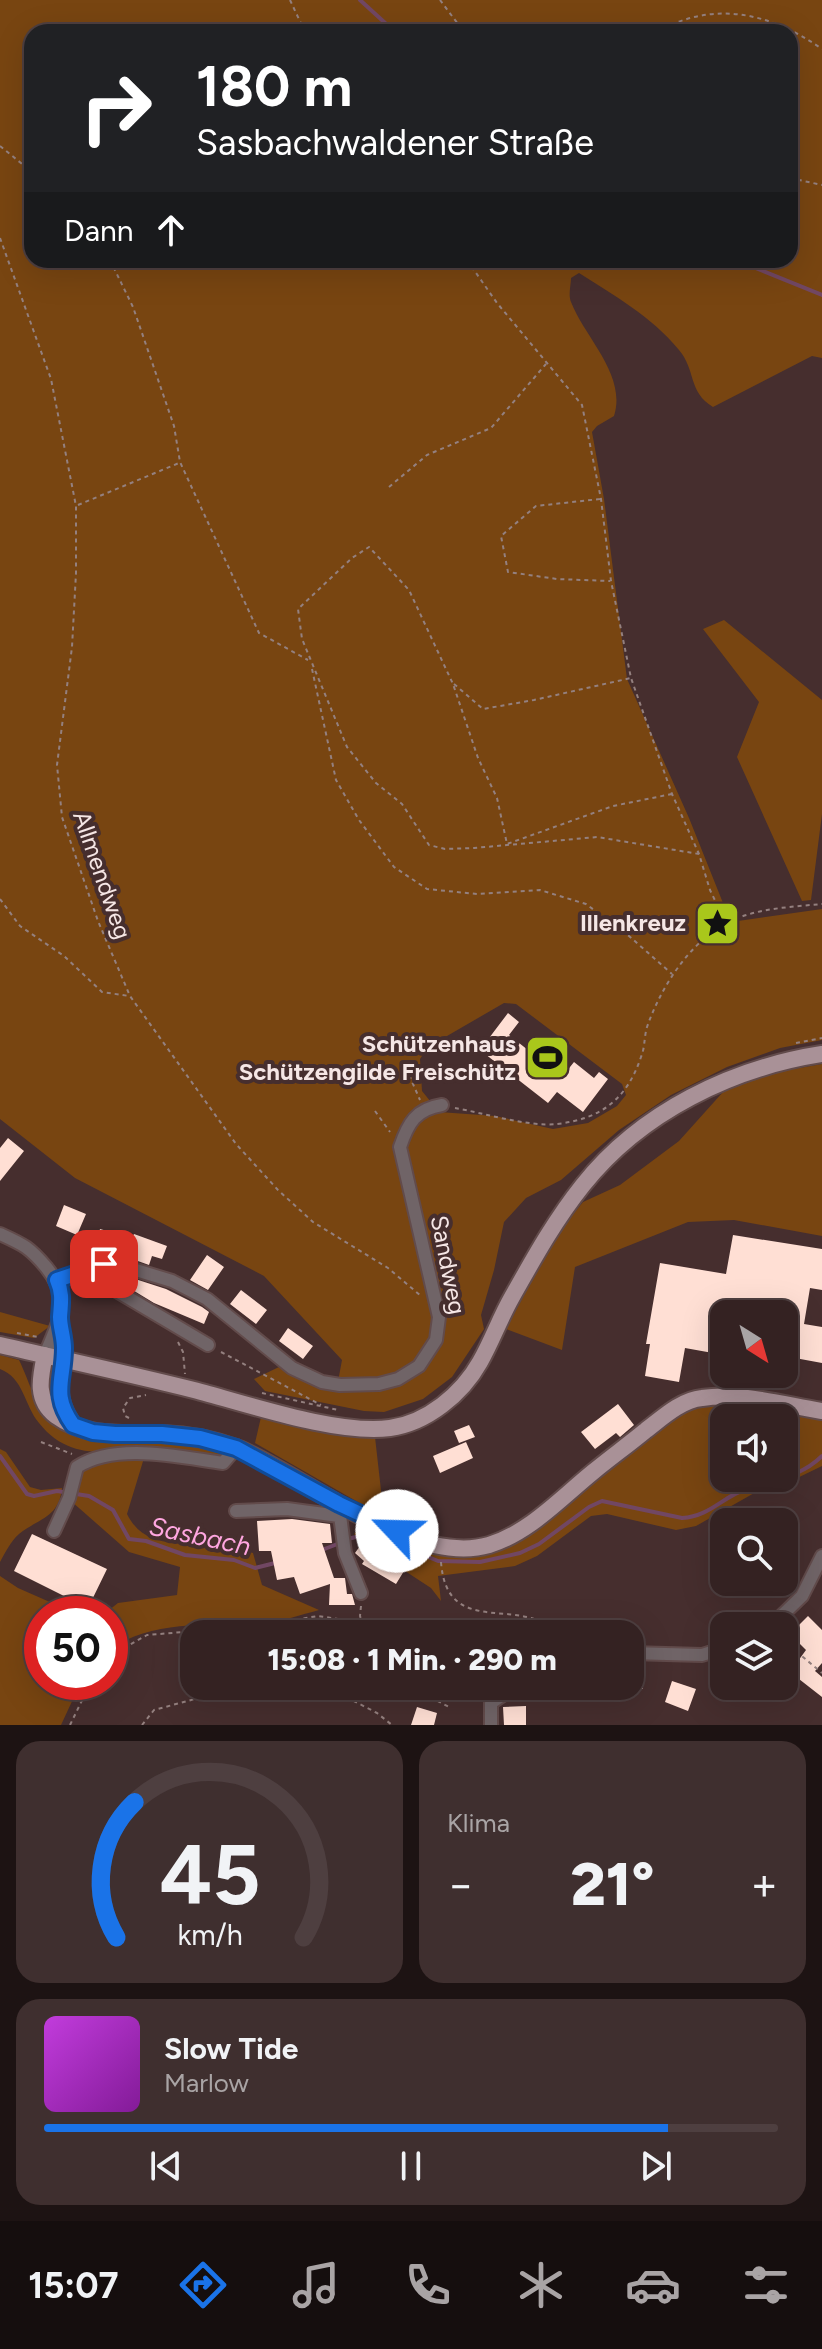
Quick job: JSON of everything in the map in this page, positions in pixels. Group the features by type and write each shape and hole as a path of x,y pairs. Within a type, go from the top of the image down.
{"main road":[{"path":"0,1345 306,1419 361,1428 391,1428 427,1415 457,1392 479,1363 547,1234 584,1184 611,1155 655,1120 694,1095 743,1073 822,1054"},
{"path":"45,1355 40,1379 41,1396 48,1409 73,1425 93,1432 200,1438 236,1448 339,1510 440,1546 464,1549 489,1544 541,1515 672,1411 698,1398 724,1396 822,1411"},
{"path":"63,1359 59,1400 73,1425"}],"street":[{"path":"400,1147 407,1124 424,1108 442,1105"},
{"name":"Sandweg","path":"57,1280 104,1264 126,1267 172,1281 207,1299 292,1368 322,1382 379,1384 398,1379 419,1366 436,1340 439,1317 400,1147"},
{"path":"0,1234 29,1247 57,1280 62,1292 60,1319 63,1359"},
{"path":"90,1271 100,1281 208,1345"},
{"path":"45,1355 60,1319"},
{"path":"54,1531 69,1498 77,1467 88,1460 103,1456 171,1454 223,1463 236,1448"},
{"path":"236,1511 339,1510 345,1553 361,1593"},
{"path":"785,1612 802,1596 822,1556"},
{"path":"644,1653 702,1655 710,1652"},
{"path":"491,1725 491,1703 495,1700"}],"path":[{"path":"290,0 301,24"},
{"path":"440,0 458,24"},
{"path":"666,24 697,11"},
{"path":"758,13 782,24"},
{"path":"798,32 822,49"},
{"path":"0,146 24,166"},
{"path":"798,180 822,185"},
{"name":"Allmendweg","path":"0,238 51,379 76,506 72,647 57,765 62,817 93,907 130,996 236,1144 278,1190 313,1222 388,1268 419,1295 435,1304"},
{"path":"114,268 138,322 174,426 180,462 259,633 311,662 336,780 359,820 394,867 427,889 477,894 540,890 586,904 672,974"},
{"path":"473,268 497,303 582,405 601,499 611,581 631,678 672,794 726,923"},
{"path":"389,487 427,455 491,428 547,363"},
{"path":"76,506 180,462"},
{"path":"601,499 536,506 501,536 508,572 557,579 611,581"},
{"path":"507,844 497,798 478,758 453,684 409,590 369,547 352,558 298,609 302,639 347,747 376,783 402,804 429,845 445,849 597,837 699,854"},
{"path":"453,684 483,709 631,678"},
{"path":"507,844 613,806 672,794"},
{"path":"0,899 20,926 64,956 102,992 130,996"},
{"path":"442,1105 553,1125 582,1119 612,1104 626,1091 642,1056 647,1028 672,974 699,945 726,923 755,912 822,904"},
{"path":"406,1068 424,1108"},
{"path":"375,1111 400,1147"},
{"path":"171,1324 183,1352 186,1388"},
{"path":"208,1345 326,1407"},
{"path":"138,1422 125,1416 123,1408 130,1398 145,1395"},
{"path":"41,1442 88,1460"},
{"path":"441,1567 446,1590 458,1604 490,1615 531,1616 541,1620"},
{"path":"361,1593 361,1620"},
{"path":"294,1620 318,1616 345,1620"},
{"path":"128,1646 147,1635 180,1632"},
{"path":"798,1653 822,1673"},
{"path":"70,1725 82,1700"},
{"path":"142,1725 154,1710 191,1700"},
{"path":"352,1700 392,1725"},
{"path":"436,1700 449,1707"}],"shaded area":[{"path":"0,0 822,0 822,358 812,356 713,407 700,395 679,350 645,317 579,273 571,278 570,293 577,316 603,357 615,386 614,416 592,432 604,499 627,679 727,913 738,921 822,909 822,1040 780,1048 727,1067 671,1095 619,1130 561,1180 526,1198 504,1222 481,1315 484,1329 452,1377 423,1399 384,1412 364,1411 265,1391 254,1379 279,1367 337,1387 342,1360 264,1276 75,1178 0,1119","holes":["504,1003 516,1004 622,1084 626,1095 617,1106 588,1123 553,1129 495,1116 439,1112 422,1091 420,1059 428,1047"]},
{"path":"724,620 822,700 822,814 811,900 802,901 737,757 759,702 703,629"},
{"path":"822,1064 822,1236 734,1220 688,1222 575,1267 562,1350 506,1329 556,1235 583,1202 620,1185 679,1141 723,1092 771,1073"},
{"path":"0,1312 50,1326 34,1338 0,1332"},
{"path":"0,1355 19,1360 42,1411 54,1425 67,1433 96,1441 174,1441 228,1452 218,1457 104,1452 76,1449 63,1444 39,1423 19,1385 0,1369"},
{"path":"722,1401 743,1404 710,1404 710,1492 756,1492 728,1508 710,1508 710,1518 696,1526 676,1530 607,1514 591,1516 537,1556 515,1566 438,1576 441,1601 431,1588 359,1541 354,1534 361,1526 432,1552 493,1550 674,1415 693,1405"},
{"path":"798,1412 822,1415 822,1466 798,1478"},
{"path":"261,1417 339,1435 375,1437 384,1517 255,1443"},
{"path":"0,1449 6,1452 30,1487 41,1490 62,1488 52,1512 19,1534 0,1562"},
{"path":"144,1458 127,1514 135,1527 146,1535 157,1540 227,1546 253,1553 262,1585 319,1610 279,1620 180,1620 180,1626 128,1640 128,1602 177,1595 180,1567 129,1552 71,1501 79,1471 92,1460"},
{"path":"0,1576 36,1596 24,1596 24,1700 73,1700 61,1725 0,1725"}],"building":[{"path":"508,1013 519,1022 509,1035 562,1077 574,1062 594,1078 599,1072 608,1079 583,1112 557,1092 548,1103 480,1050"},
{"path":"8,1138 24,1151 0,1181 0,1148"},
{"path":"64,1205 86,1214 77,1235 56,1226"},
{"path":"100,1229 132,1238 134,1234 167,1246 162,1259 152,1256 149,1265 135,1260 137,1257 96,1245"},
{"path":"733,1235 822,1249 822,1290 810,1288 804,1324 822,1327 822,1363 798,1359 798,1300 710,1300 710,1352 685,1348 679,1382 645,1376 650,1344 646,1344 660,1263 726,1274"},
{"path":"207,1255 224,1267 208,1290 190,1280"},
{"path":"129,1277 166,1289 202,1307 209,1312 204,1324 154,1303 126,1286"},
{"path":"241,1290 267,1310 256,1324 230,1304"},
{"path":"288,1328 313,1346 303,1359 279,1341"},
{"path":"618,1404 634,1425 620,1437 616,1433 595,1449 581,1432"},
{"path":"469,1425 475,1437 459,1443 454,1431"},
{"path":"466,1442 473,1458 440,1473 433,1456"},
{"path":"292,1519 330,1524 332,1543 322,1543 334,1578 345,1578 347,1594 352,1594 355,1605 329,1605 330,1584 300,1594 294,1577 277,1580 271,1551 259,1551 257,1521"},
{"path":"32,1534 107,1569 94,1596 64,1596 14,1571"},
{"path":"360,1546 404,1571 396,1584 362,1564 364,1561 355,1553"},
{"path":"808,1616 822,1630 822,1663 815,1671 822,1677 822,1697 798,1678 798,1661 806,1650 798,1642 798,1626"},
{"path":"672,1681 696,1689 688,1711 665,1702"},
{"path":"526,1706 526,1725 504,1725 503,1707"},
{"path":"417,1707 437,1713 434,1725 411,1725"}],"waterway":[{"path":"360,0 386,24"},
{"path":"756,268 822,295"},
{"name":"Sasbach","path":"0,1456 27,1494 34,1496 57,1491 89,1496 113,1510 129,1539 146,1541 185,1555 234,1560 255,1568 279,1562"},
{"name":"Sasbach","path":"348,1539 371,1533 438,1561 480,1562 520,1553 539,1544 602,1501 682,1518 692,1517 746,1489 805,1469 822,1456"},
{"name":"Sasbach","path":"322,1550 340,1543"}],"place":[{"name":"Illenkreuz","path":"717,923"},
{"name":"Schützenhaus Schützengilde Freischütz","path":"547,1058"}],"route":[{"path":"104,1264 57,1280 62,1292 60,1319 64,1344 59,1400 73,1425 93,1432 200,1438 236,1448 339,1504 397,1531"}]}
